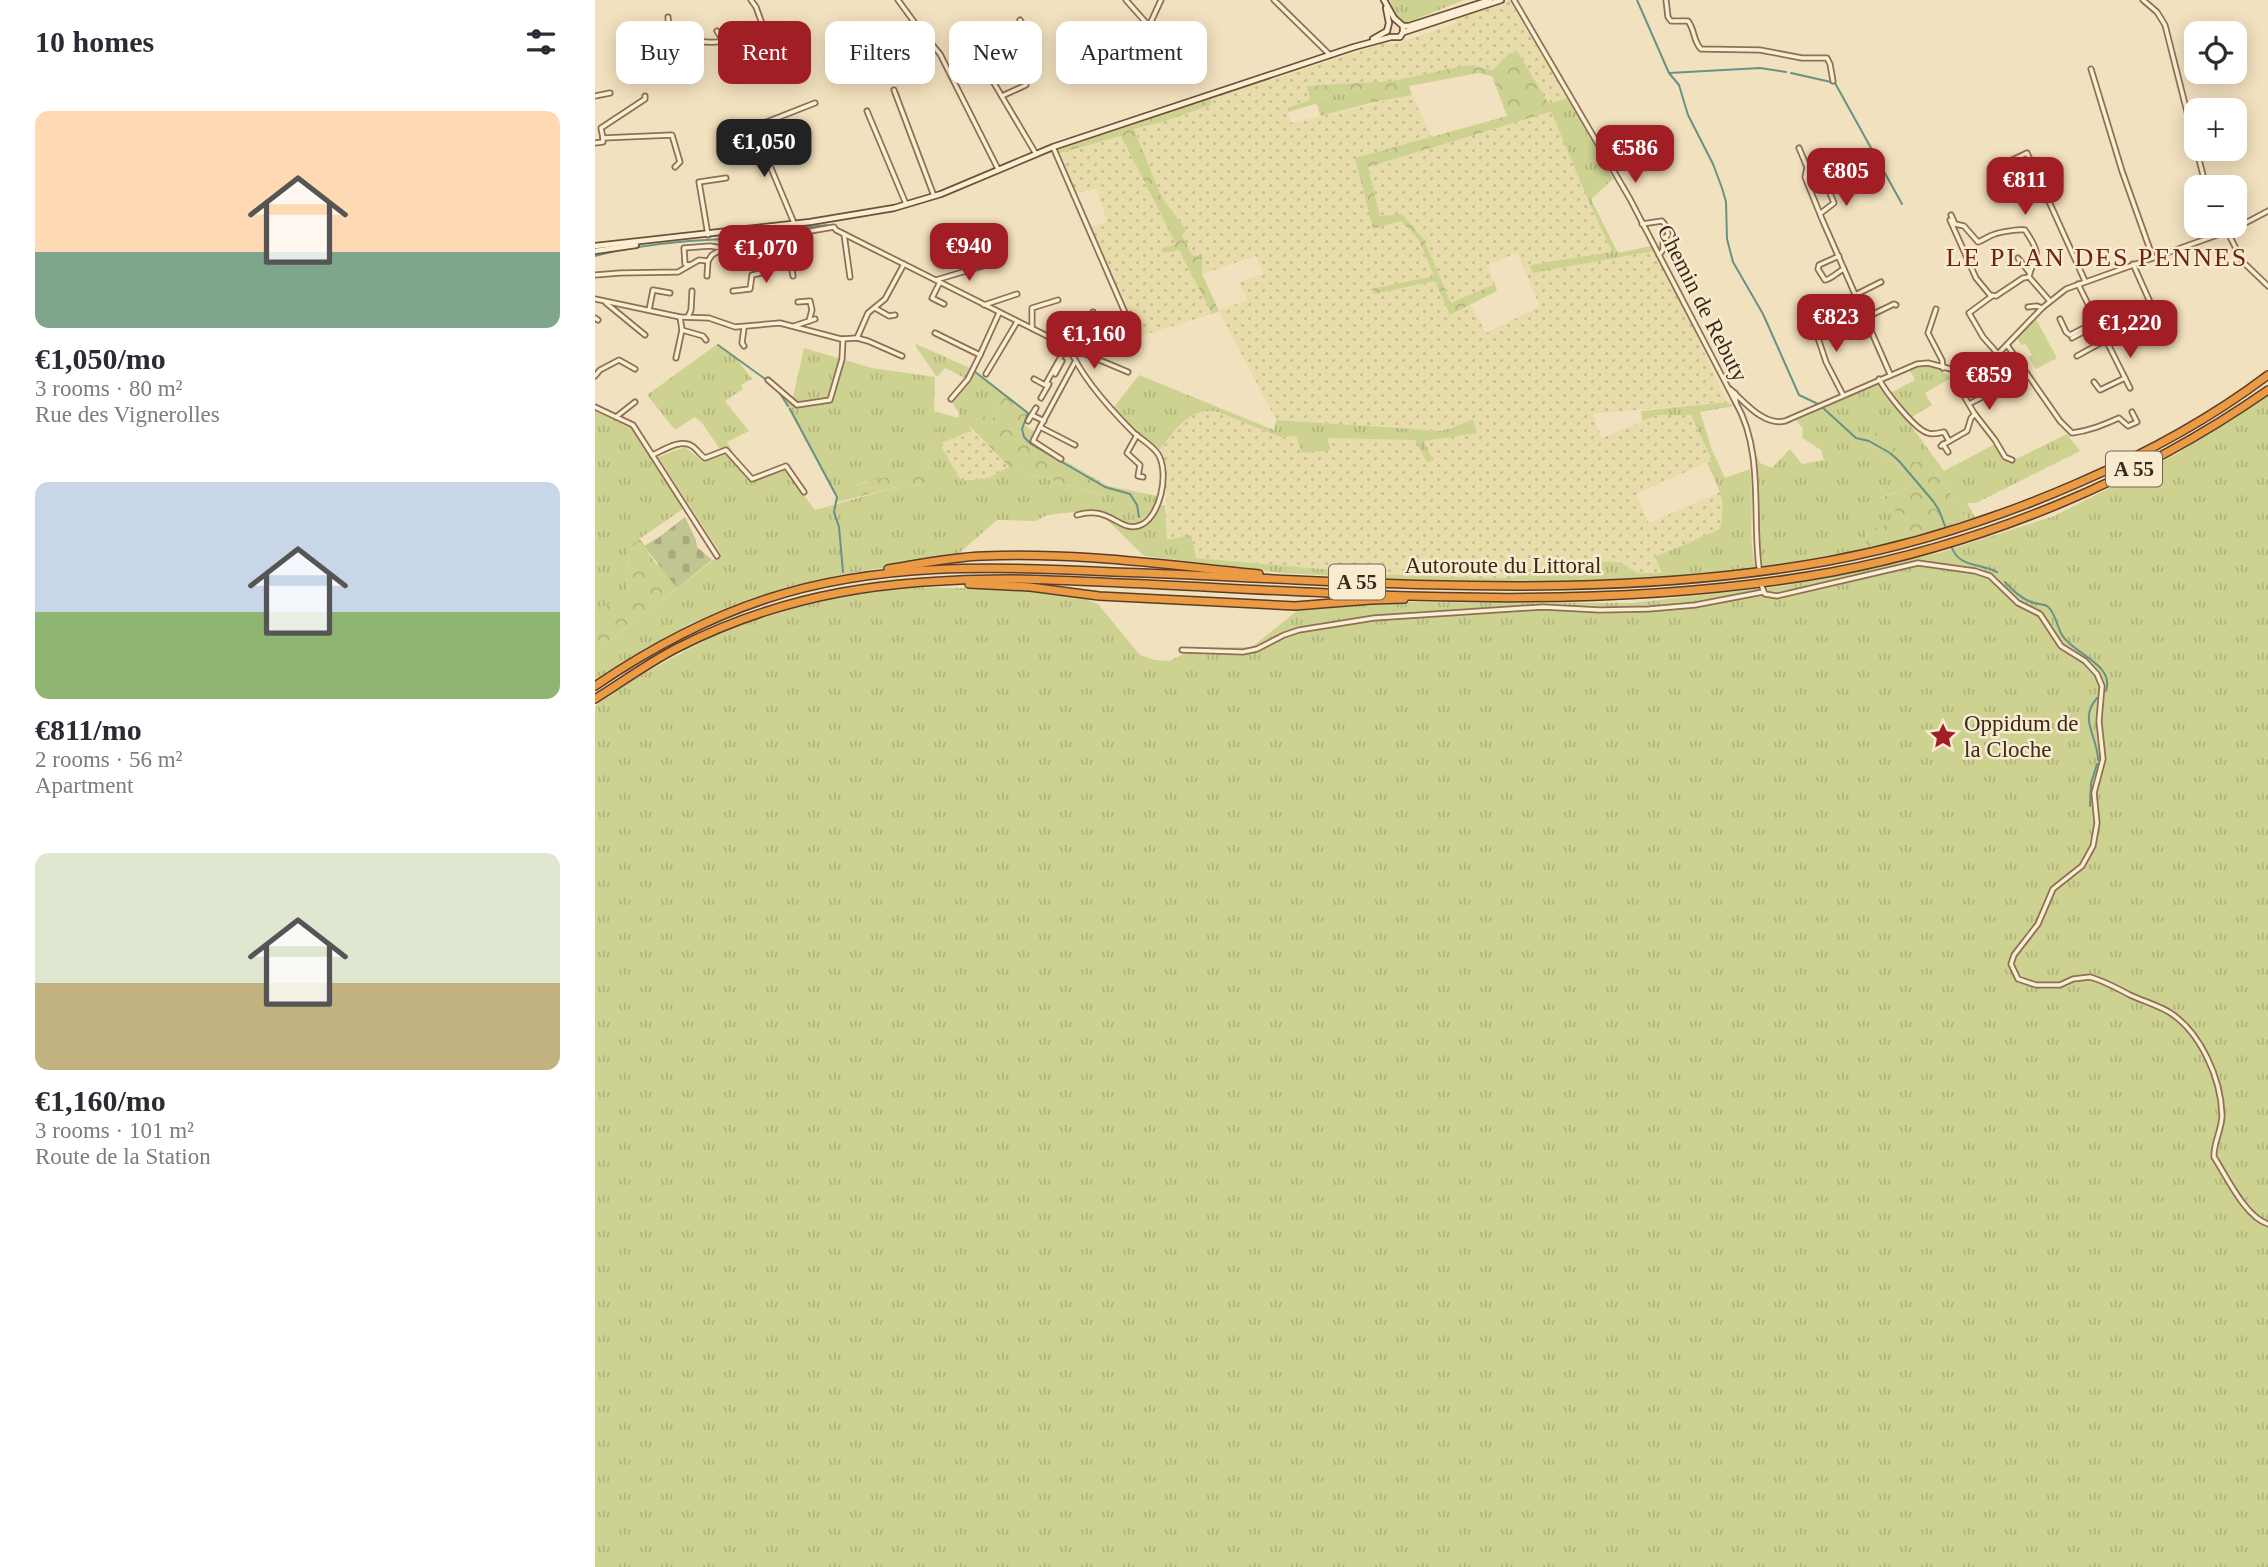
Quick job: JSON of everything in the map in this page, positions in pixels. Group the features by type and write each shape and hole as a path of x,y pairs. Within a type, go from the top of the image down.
{"highway":[{"name":"Autoroute du Littoral","path":"595,686 672,639 770,597 866,577 912,572 1047,569 1382,583 1567,586 1686,580 1831,561 1900,545 1988,518 2090,478 2204,419 2268,375"},
{"name":"Autoroute du Littoral","path":"595,699 675,649 722,627 791,603 898,583 956,579 1025,580 1512,598 1626,595 1759,583 1834,571 1903,555 2016,520 2096,487 2168,452 2268,390"},
{"path":"770,597 806,585 852,575 957,558 994,556 1133,559 1256,573 1382,583"},
{"path":"898,583 1013,586 1099,596 1295,606 1371,600 1512,598"}],"main road":[{"path":"1384,0 1402,27"},
{"path":"1384,0 1391,37"},
{"path":"1354,47 1388,27 1402,27 1495,0"},
{"path":"595,247 795,224 906,204 999,171 1053,147 1354,47 1391,37 1397,38 1402,27"}],"street":[{"path":"751,0 760,21"},
{"path":"898,0 913,21"},
{"path":"1126,0 1149,26 1161,0"},
{"path":"1274,0 1330,55"},
{"name":"Chemin de Rebuty","path":"1514,0 1610,164 1742,416 1755,468 1759,567"},
{"path":"1666,0 1668,17 1671,21 1688,21 1701,48 1760,50 1802,58 1827,58 1831,64 1832,81"},
{"path":"2143,0 2157,12 2165,25 2203,175"},
{"path":"669,17 670,29 698,41 718,42"},
{"path":"935,47 999,171"},
{"path":"2091,69 2118,161 2153,258"},
{"path":"995,84 1037,155"},
{"path":"1002,96 1026,85"},
{"path":"894,90 934,196"},
{"path":"595,96 610,93"},
{"path":"595,143 603,142 601,128 632,109 645,99 645,96"},
{"path":"795,224 754,126 815,103"},
{"path":"867,111 906,204"},
{"path":"603,138 672,135 680,162 675,167"},
{"path":"1034,379 1045,385 1068,346 1127,328 1129,321 1053,147"},
{"path":"1799,148 1807,167 1805,175 1890,374"},
{"path":"1991,174 1993,169 2027,153 2085,281"},
{"path":"708,235 699,182 726,178"},
{"path":"1821,213 1835,203 1830,193"},
{"path":"2247,223 2268,211"},
{"path":"1992,296 1976,278 1951,218 1955,224 1964,226 1977,242 1998,233 2021,229 2025,230 2035,248 2037,256 2029,275 1992,296 1969,314 1983,337 1998,354"},
{"path":"1642,224 1662,221 1667,227 1668,234 1663,239 1663,250 1658,255"},
{"path":"691,266 685,264 684,247 710,246 749,252 763,251 774,249 793,234 834,227 984,305 1128,372"},
{"path":"844,234 850,276"},
{"path":"1730,389 1764,418 1776,422 1785,421 1920,363 1932,363 1956,371 1977,369 1998,354 2050,301 2078,284 2206,238"},
{"path":"2231,238 2243,262 2268,286"},
{"path":"787,239 793,276"},
{"path":"707,276 708,261 712,255 724,248"},
{"path":"733,291 750,289 752,275 766,272 763,251"},
{"path":"1839,256 1819,265 1818,269 1825,280 1844,269"},
{"path":"2018,258 2050,301"},
{"path":"595,275 678,272 699,260 708,261"},
{"path":"938,281 996,262"},
{"path":"857,338 868,313 885,299 904,264"},
{"path":"2133,264 2154,311"},
{"path":"938,281 932,298 944,304"},
{"path":"1863,312 1843,318 1838,311 1881,282"},
{"path":"2078,284 2130,388"},
{"path":"649,310 653,290 670,293"},
{"path":"688,317 692,291"},
{"path":"984,305 1017,293"},
{"path":"595,299 680,317 709,318 735,327 780,323 843,339 857,338 902,356"},
{"path":"1032,328 1032,309 1058,300"},
{"path":"603,301 645,335"},
{"path":"798,302 810,301 809,321"},
{"path":"1865,318 1896,305"},
{"path":"2028,307 2042,308"},
{"path":"875,308 889,316 895,315"},
{"path":"1936,309 1928,333 1943,360 1943,368"},
{"path":"951,398 968,379 999,312"},
{"path":"1093,312 1096,338"},
{"path":"676,358 682,330 680,317"},
{"path":"794,326 815,319"},
{"path":"2060,319 2070,335 2097,322"},
{"path":"986,374 1017,321"},
{"path":"2072,338 2097,322"},
{"path":"1051,338 1083,326"},
{"path":"1807,326 1809,331 1817,335 1826,362 1843,395"},
{"path":"744,327 744,346"},
{"path":"682,330 703,336 706,340"},
{"path":"935,333 980,355"},
{"path":"768,380 797,405 830,400 842,359 843,339"},
{"path":"2077,356 2106,340"},
{"path":"2007,345 2060,421 2072,433 2089,428 2096,429 2119,418 2128,426 2137,422 2132,412"},
{"path":"1068,346 1075,362 1119,418 1159,454 1163,471 1162,494 1144,523 1134,527 1104,514 1093,512 1076,515"},
{"path":"595,376 600,370 619,360 635,369"},
{"path":"1055,374 1062,360"},
{"path":"1061,459 1033,441 1075,362"},
{"path":"1059,367 1069,373"},
{"path":"1956,371 1957,384 1975,414 2003,455 2012,460"},
{"path":"2094,382 2100,390 2125,378"},
{"path":"1879,379 1914,425 1928,434 1943,432 1949,441"},
{"path":"1041,398 1049,384"},
{"path":"1969,404 1992,392"},
{"name":"Chemin de Rebuty","path":"1735,393 1736,404"},
{"path":"616,417 635,402"},
{"path":"595,407 633,425 717,556"},
{"path":"1028,421 1036,408"},
{"path":"1948,452 1942,445 1968,430 1975,414"},
{"path":"1032,415 1044,421"},
{"path":"1040,427 1075,445"},
{"path":"1137,435 1128,453 1140,465 1138,476 1143,477"},
{"path":"652,455 676,445 687,444 705,458 726,450 752,479 786,466 804,492"},
{"path":"1181,650 1243,652 1257,649 1299,630 1374,618 1543,607 1649,609 1695,604 1763,590 1777,596 1892,568 1927,563 1983,573 1998,583 2018,603 2040,614 2061,646 2085,662 2097,674 2102,686 2099,721 2103,752 2094,793 2097,823 2093,846 2082,866 2053,889 2038,924 2014,955 2011,964 2014,973 2026,983 2047,986 2060,985 2082,976 2090,977 2177,1018 2200,1046 2215,1078 2222,1114 2214,1157 2250,1211 2257,1219 2268,1224"}],"shaded area":[{"path":"1509,0 1568,98 1548,104 1518,52 1509,53 1494,70 1468,65 1392,81 1307,86 1310,100 1287,108 1291,123 1412,95 1432,138 1356,158 1373,229 1401,220 1419,240 1434,276 1372,289 1374,294 1435,281 1450,315 1471,305 1486,333 1540,306 1517,253 1487,265 1495,284 1451,303 1424,240 1402,214 1380,216 1368,167 1553,111 1612,252 1531,265 1534,273 1654,251 1682,304 1727,402 1592,414 1602,438 1657,415 1691,415 1712,460 1636,494 1649,523 1720,492 1724,508 1720,529 1655,557 1663,573 1637,573 1622,563 1601,561 1509,578 1479,578 1379,574 1195,558 1191,535 1167,541 1166,481 1160,449 1186,418 1205,410 1214,411 1280,437 1296,436 1331,449 1326,438 1416,440 1427,462 1423,441 1477,432 1472,419 1444,431 1276,420 1219,311 1247,300 1240,282 1263,274 1256,256 1202,274 1202,257 1192,256 1182,234 1186,230 1161,196 1134,128 1162,122 1210,105 1211,99 1384,43 1395,44 1456,23 1455,17"},
{"path":"1121,136 1176,244 1162,249 1163,253 1179,249 1212,314 1137,337 1090,227 1107,222 1097,189 1074,193 1060,153"},
{"path":"972,430 1009,467 988,478 961,481 940,444"}],"green space":[{"path":"1390,0 1464,0 1406,23 1397,18"},
{"path":"1518,52 1553,111 1368,167 1380,216 1402,214 1424,240 1451,303 1495,284 1497,291 1450,315 1435,281 1374,294 1371,289 1434,276 1419,240 1401,221 1373,229 1355,158 1507,116 1492,76 1478,73 1409,86 1412,95 1371,103 1366,88 1310,100 1307,86 1392,81 1468,65 1493,70 1509,53"},
{"path":"1367,88 1371,103 1320,116 1315,104 1288,112 1287,108 1310,100"},
{"path":"1568,98 1613,179 1591,199 1618,253 1651,246 1654,251 1533,273 1530,265 1612,252 1548,104"},
{"path":"1211,99 1211,105 1134,129 1161,196 1186,230 1182,235 1192,255 1202,257 1202,274 1219,311 1212,314 1179,250 1163,253 1161,249 1176,244 1121,136 1060,153 1056,150"},
{"path":"2036,319 2057,358 2036,369 2028,357 2032,355 2017,338"},
{"path":"916,344 972,369 1005,394 992,420 967,422 972,430 940,444 961,481 988,478 1009,467 1102,496 1108,486 1158,496 1152,511 1137,524 1129,525 1103,511 1047,515 1036,521 997,520 957,555 846,574 787,587 743,602 692,623 595,680 595,410 635,431 683,509 629,546 627,593 599,649 721,554 658,457 685,447 702,461 722,452 695,417 675,430 647,395 716,345 736,358 752,379 741,385 743,389 725,401 749,431 727,442 751,482 784,469 815,510 904,485 924,486 940,424 936,425 925,466 915,472 861,483 836,497 778,390 768,378 793,397 804,348 872,368 935,377 934,411 958,418 959,413 949,398 965,378 945,368 937,377"},
{"path":"1928,365 1951,378 1925,393 1932,405 1907,420 1944,471 1995,444 2008,463 2067,434 2080,451 1976,503 1967,503 1975,517 1969,519 1928,462 1913,462 1863,444 1898,464 1911,487 1879,498 1910,521 1867,531 1865,549 1763,567 1758,537 1759,481 1756,458 1758,457 1760,463 1772,468 1790,449 1802,464 1824,460 1821,450 1802,438 1803,429 1796,420 1879,382 1888,394 1915,380 1909,369"},
{"path":"1139,375 1274,430 1276,420 1444,431 1473,419 1477,433 1424,441 1433,461 1427,462 1415,440 1327,438 1331,450 1302,453 1296,436 1280,437 1215,411 1205,411 1183,422 1160,449 1135,430 1114,407"},
{"path":"1005,394 1032,415 1024,425 1035,432 1030,441 1108,486 1103,496 1009,467 966,422 977,413 992,420"},
{"path":"2268,396 2268,1567 595,1567 595,706 628,682 728,628 839,595 901,587 1020,589 1083,598 1098,604 1140,655 1169,661 1198,647 1252,647 1298,610 1371,602 1631,603 1782,586 1939,553 2054,516 2175,455"},
{"path":"1727,402 1734,406 1700,412 1712,450 1725,478 1750,469 1752,544 1756,568 1713,574 1576,582 1429,581 1282,573 1144,556 1103,516 1128,527 1141,526 1160,505 1165,505 1167,540 1191,535 1196,558 1379,574 1479,578 1509,578 1601,561 1622,563 1637,573 1662,573 1655,557 1720,529 1723,509 1718,488 1707,463 1712,460 1691,415 1657,415 1642,421 1641,411"},
{"path":"936,424 940,424 924,486 904,485 834,503 840,495 862,484 925,466"},
{"path":"1876,432 1913,462 1928,462 1969,519 1915,537 1865,549 1867,531 1909,520 1878,499 1911,487 1898,464 1863,444"},
{"path":"685,517 697,547 712,560 677,588 644,546"},
{"path":"640,539 655,563 677,588 599,649 596,610 627,593 629,546"}],"waterway":[{"path":"1637,0 1669,73 1679,85 1688,115 1722,188 1726,202 1727,239 1733,262 1763,314 1799,395 1818,404"},
{"path":"1669,73 1760,68 1786,72"},
{"path":"1791,73 1831,82"},
{"path":"1835,83 1902,204"},
{"path":"755,233 827,225"},
{"path":"595,256 665,243 783,237"},
{"path":"718,345 768,381"},
{"path":"974,371 1028,413 1022,429 1024,437 1031,444 1105,487 1130,494 1137,505 1139,517"},
{"path":"779,392 788,406"},
{"path":"1822,407 1856,438 1869,441 1899,461 1933,501 1945,526"},
{"path":"790,409 837,497 834,512 839,527 843,572"},
{"path":"1952,548 1965,562 1997,572"},
{"path":"2005,582 2024,598 2050,608 2067,642 2099,666 2107,682 2106,691"},
{"path":"2097,698 2089,713 2089,721 2098,760"},
{"path":"2090,806 2091,783 2097,764"}],"place":[{"name":"Oppidum de la Cloche","path":"1943,736"}],"district":[{"name":"LE PLAN DES PENNES","path":"2097,257"}]}
